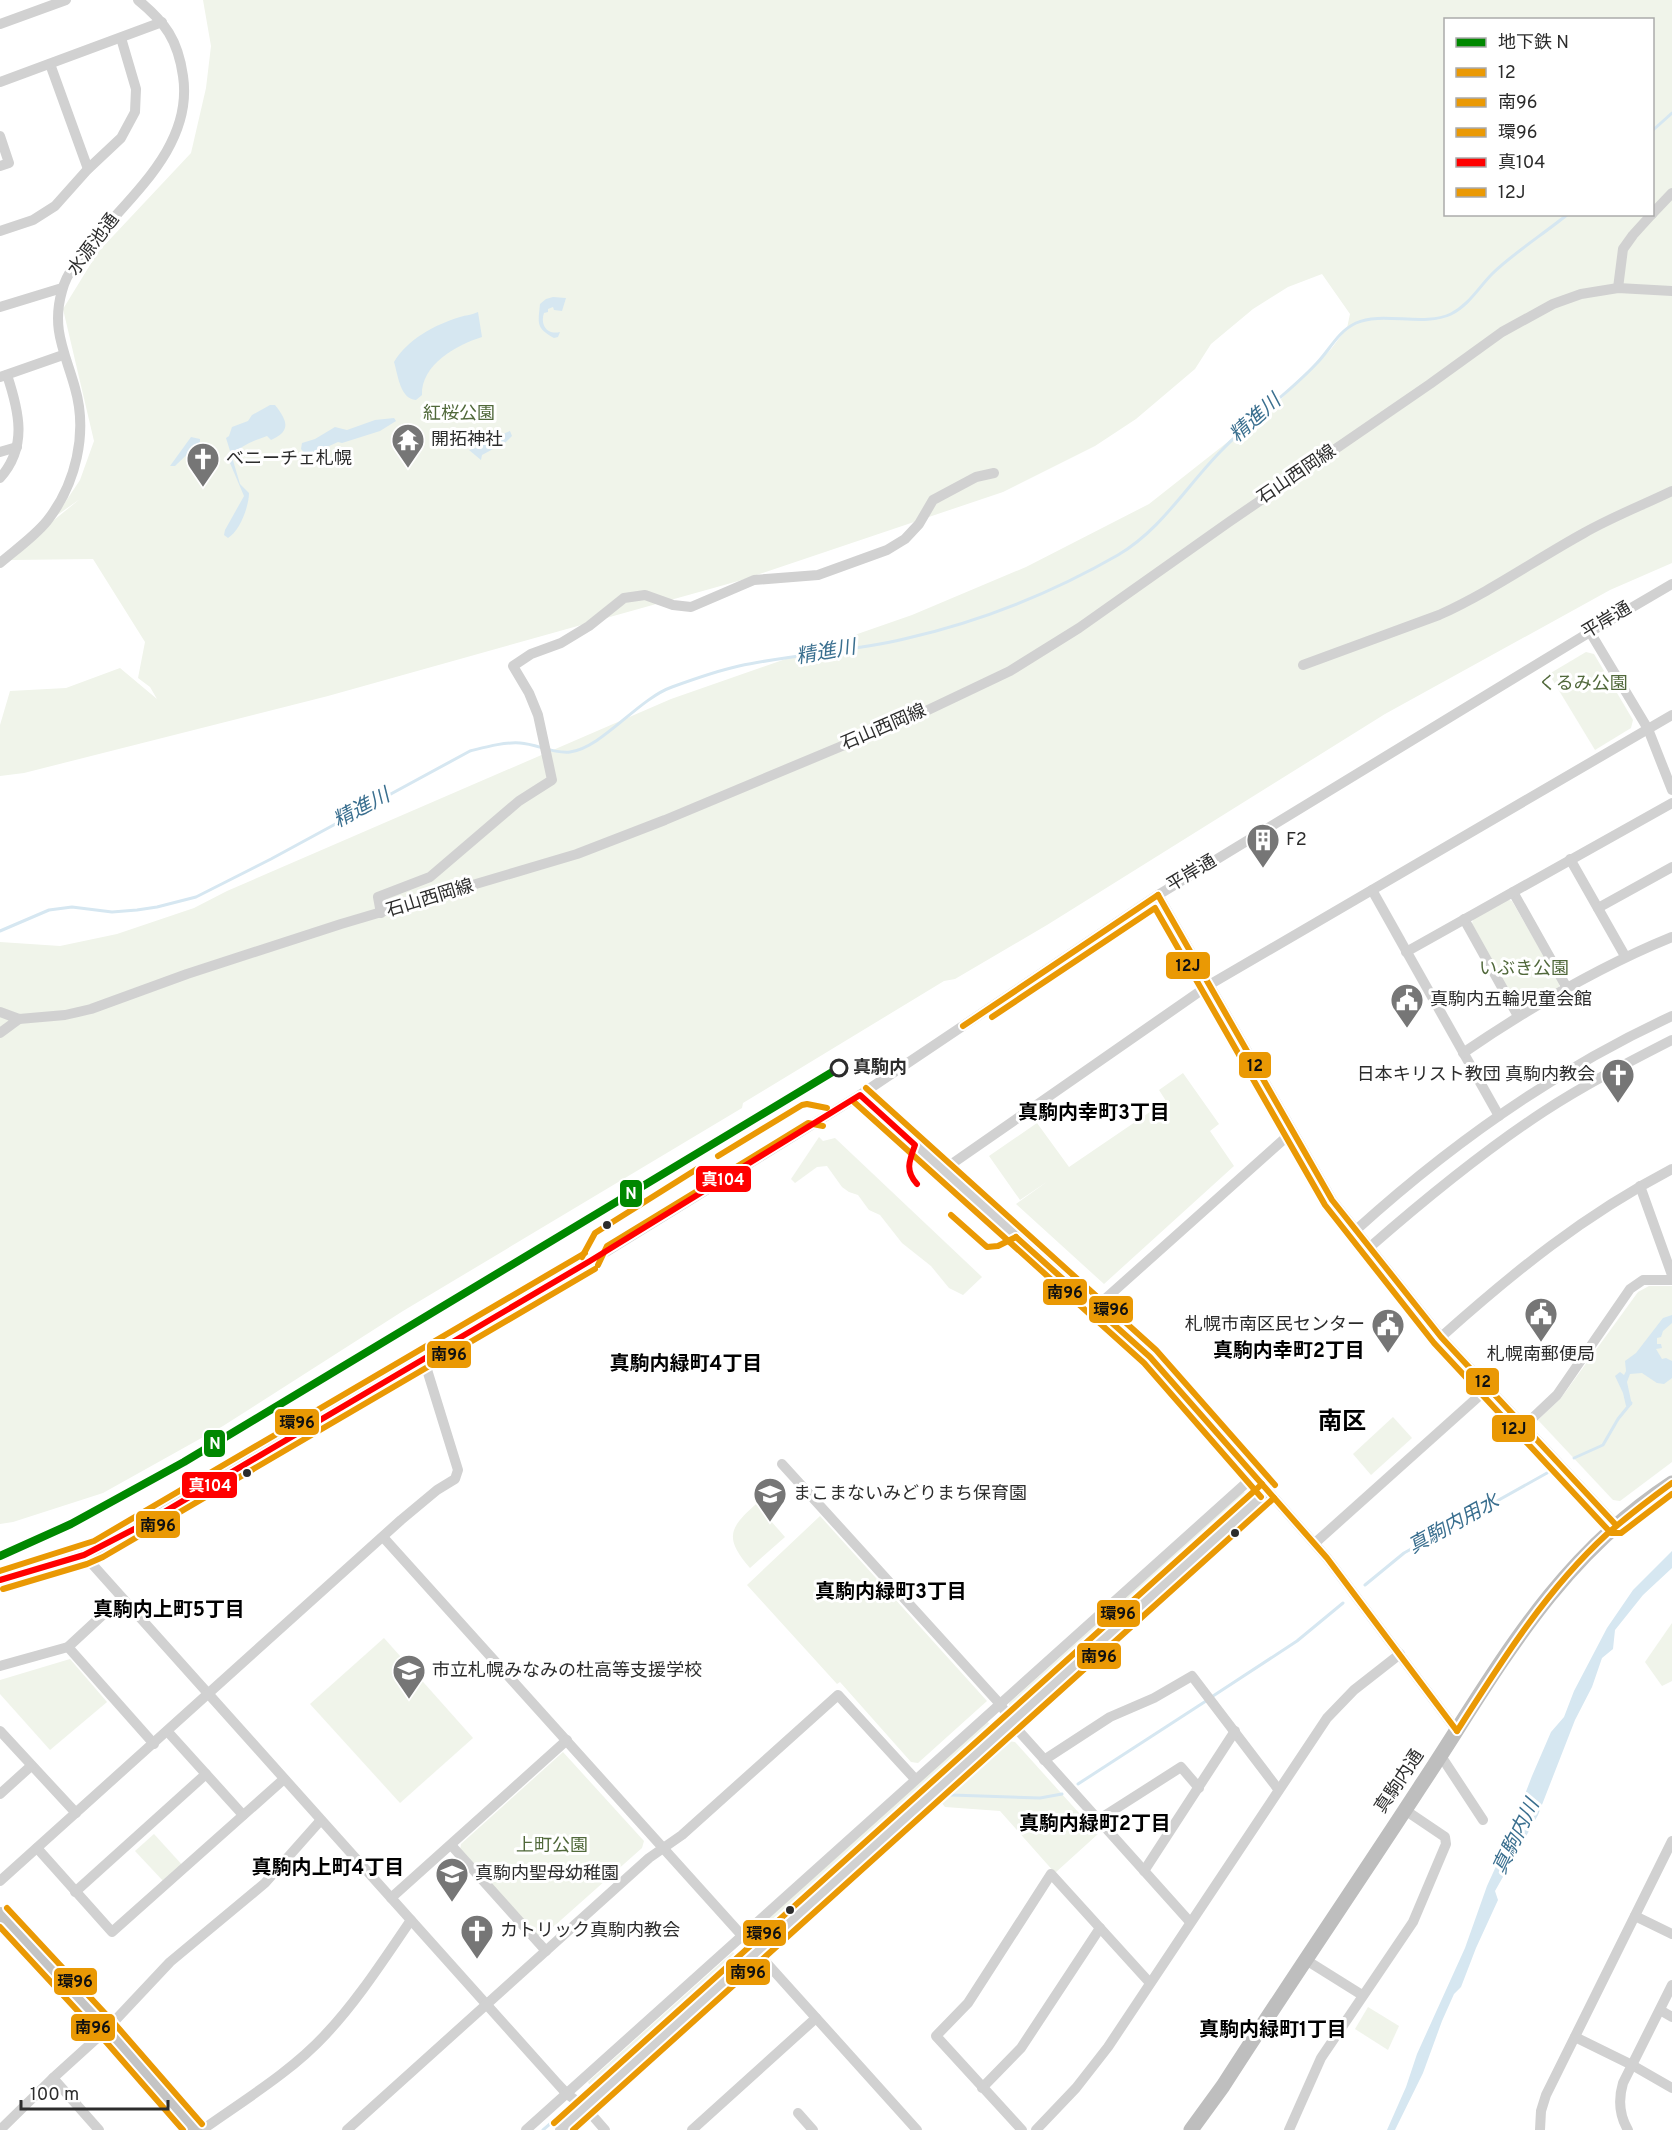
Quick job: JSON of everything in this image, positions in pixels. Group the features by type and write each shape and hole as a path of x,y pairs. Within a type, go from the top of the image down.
{"highway":[{"name":"真駒内通","path":"1191,2130 1223,2086 1503,1659 1541,1605 1587,1552 1616,1525 1672,1483"}],"main road":[{"path":"0,1914 107,2029 195,2130"}],"street":[{"path":"0,24 66,0"},
{"name":"水源池通","path":"0,563 46,522 61,500 79,452 81,425 78,402 63,355 57,324 58,306 63,288 73,267 159,163 172,146 178,131 184,97 178,52 170,32 154,13 138,0"},
{"path":"151,0 154,13"},
{"path":"0,82 162,22"},
{"path":"0,231 33,220 55,206 88,169 121,138 135,112 136,89 121,38"},
{"path":"50,64 88,169"},
{"path":"0,136 9,163 0,166"},
{"path":"1654,212 1672,193"},
{"path":"1618,288 1623,249 1650,216"},
{"path":"0,308 63,288"},
{"name":"石山西岡線","path":"19,1019 65,1015 91,1009 341,924 577,854 665,820 928,710 1010,671 1079,628 1502,332 1553,304 1581,294 1618,288 1672,291"},
{"path":"0,478 12,461 20,428 17,406 3,376 63,355"},
{"path":"0,453 17,447"},
{"path":"381,913 378,897 430,877 519,801 552,780 538,715 529,693 513,666 531,654 561,643 590,626 624,598 645,595 673,605 691,607 754,580 818,575 886,550 905,539 919,524 933,500 976,477 994,473"},
{"path":"1304,665 1461,606 1584,532 1672,491"},
{"name":"平岸通","path":"0,1580 84,1555 142,1525 596,1258 861,1095 1158,895 1672,584"},
{"path":"1590,632 1648,729 1672,790"},
{"path":"943,1170 1209,985 1672,715"},
{"path":"1406,952 1672,803"},
{"path":"1570,859 1625,956"},
{"path":"1598,908 1672,867"},
{"path":"1372,890 1499,1116"},
{"path":"1513,892 1567,988"},
{"path":"1158,895 1323,1188 1442,1337 1616,1525"},
{"path":"1464,919 1518,1016"},
{"path":"1463,1053 1518,1016 1567,988 1625,956 1672,937"},
{"path":"0,1012 19,1019"},
{"path":"1356,1230 1436,1161 1530,1094 1578,1065 1672,1016"},
{"path":"0,1033 19,1019"},
{"path":"1370,1247 1450,1178 1528,1122 1599,1079 1672,1040"},
{"path":"861,1095 1150,1357 1315,1543 1456,1731"},
{"path":"1095,1308 1292,1132"},
{"path":"1442,1337 1538,1254 1640,1186 1672,1169"},
{"path":"1640,1186 1668,1250 1672,1275"},
{"path":"1524,1426 1557,1395 1630,1289 1643,1280 1672,1280"},
{"path":"0,1881 383,1537 437,1490 456,1479 458,1474 424,1360"},
{"path":"1315,1543 1488,1388"},
{"path":"782,1464 1000,1704 1011,1723 1190,1923"},
{"path":"526,2130 1254,1476"},
{"path":"560,2130 1268,1491"},
{"path":"383,1537 916,2130"},
{"path":"84,1555 567,2094 585,2108 605,2130"},
{"path":"0,1666 68,1647 121,1598"},
{"path":"68,1647 154,1744"},
{"path":"1036,2130 1092,2068 1316,1733 1338,1705 1400,1654"},
{"path":"1044,1760 1110,1717 1154,1698 1192,1676 1278,1790"},
{"path":"347,2130 650,1858 682,1835 838,1695 915,1779"},
{"path":"0,1731 75,1813"},
{"path":"1144,1871 1235,1731"},
{"path":"168,1732 243,1815"},
{"path":"391,1898 567,1740"},
{"path":"1441,1756 1483,1820"},
{"path":"0,1794 31,1766"},
{"path":"1098,1820 1181,1767 1199,1788"},
{"path":"75,1892 206,1774"},
{"path":"37,1848 112,1932 284,1779"},
{"path":"1289,2130 1321,2058 1413,1922 1446,1844 1445,1837 1405,1810"},
{"path":"0,2130 107,2029 170,1962 265,1883 320,1821"},
{"path":"1540,2130 1541,2110 1546,2095 1672,1841"},
{"path":"451,1845 546,1951"},
{"path":"1022,2130 936,2036 968,2003 1051,1874 1150,1983"},
{"path":"1635,1916 1672,1934"},
{"path":"202,2130 298,2060 324,2036 346,2011 411,1920"},
{"path":"982,2088 1021,2048 1100,1928"},
{"path":"1306,1959 1362,1995"},
{"path":"1628,2130 1622,2117 1620,2100 1623,2083 1672,1985"},
{"path":"1660,2010 1672,2017"},
{"path":"692,2130 816,2018"},
{"path":"1575,2037 1672,2088"},
{"path":"53,2078 99,2130"},
{"path":"798,2113 813,2130"}],"green space":[{"name":"紅桜公園","path":"203,0 1672,0 1672,563 1610,590 1385,714 1047,925 955,979 944,981 743,1103 742,1108 403,1311 223,1426 103,1493 13,1522 0,1524 0,942 60,946 117,934 194,908 227,891 671,699 912,615 1026,567 1149,504 1277,403 1331,349 1347,328 1350,314 1322,274 1288,287 1253,309 1211,344 1195,369 1136,419 1095,446 1003,492 742,580 328,696 24,773 0,776 0,725 10,691 66,688 120,668 157,699 150,687 138,678 145,642 93,559 10,560 80,499 56,516 80,480 94,441 63,309 98,252 191,153 206,88 211,46"},
{"name":"くるみ公園","path":"1586,652 1594,654 1633,720 1631,728 1595,750 1549,674"},
{"name":"いぶき公園","path":"1507,899 1512,901 1560,984 1558,989 1522,1009 1517,1006 1472,924 1473,919"},
{"path":"1183,1073 1219,1124 1210,1131 1234,1166 1104,1284 1016,1204 1048,1181 1020,1200 989,1156 1037,1123 1069,1167 1166,1101 1159,1090"},
{"path":"819,1137 823,1141 835,1138 982,1277 963,1295 949,1288 931,1266 902,1243 880,1215 869,1210 858,1195 842,1187 827,1166 817,1167 795,1183 791,1179"},
{"path":"1649,1286 1672,1286 1672,1462 1620,1501 1613,1500 1538,1420 1561,1398 1638,1292"},
{"path":"1393,1417 1412,1438 1371,1475 1353,1454"},
{"path":"1243,1492 1251,1500 1017,1711 1009,1708 1009,1703"},
{"path":"756,1504 785,1537 750,1568 736,1549 733,1534 740,1520"},
{"path":"820,1516 987,1701 918,1763 911,1762 840,1682 837,1684 747,1585"},
{"path":"1672,1623 1672,1681 1662,1686 1645,1662"},
{"path":"384,1638 473,1738 400,1803 310,1704"},
{"path":"70,1659 107,1702 50,1750 0,1694 0,1680"},
{"path":"987,1721 995,1731 768,1935 760,1926"},
{"path":"1008,1741 1015,1742 1098,1834 1055,1873 1000,1811 945,1807 941,1802"},
{"name":"上町公園","path":"563,1752 644,1841 642,1848 543,1936 538,1935 460,1850 461,1844"},
{"path":"154,1834 184,1867 165,1883 135,1851"},
{"path":"733,1952 738,1958 731,1968 599,2087 589,2084 588,2082"},
{"path":"1368,2007 1399,2026 1388,2050 1355,2029"}],"water":[{"path":"553,297 566,298 562,311 554,310 553,307 544,313 543,321 546,328 551,332 560,332 558,337 554,338 541,328 539,321 540,304"},
{"path":"478,312 482,337 462,345 442,358 427,374 422,395 416,400 406,395 400,386 394,362 400,354 414,340 431,329 450,320"},
{"path":"270,405 275,405 285,420 285,429 278,437 271,440 267,436 248,444 232,457 240,484 249,493 243,518 228,538 224,535 225,530 244,496 227,456 231,454 226,438 232,427 248,421 252,415"},
{"path":"394,418 396,421 380,431 342,443 338,442 307,456 301,449 302,443 315,439 335,427 347,430 375,420"},
{"path":"510,431 512,436 506,442 482,455 481,460 469,450 480,446"},
{"path":"191,437 200,439 200,442 175,466 170,466"},
{"path":"1672,1315 1672,1323 1663,1331 1661,1337 1657,1338 1657,1344 1661,1344 1662,1348 1656,1349 1662,1359 1672,1361 1672,1378 1664,1384 1657,1383 1642,1373 1630,1374 1627,1382 1632,1405 1626,1406 1615,1376 1620,1372 1624,1375 1625,1361 1636,1353 1663,1318"},
{"name":"真駒内川","path":"1672,1551 1672,1568 1643,1595 1615,1630 1613,1649 1602,1658 1538,1815 1495,1891 1498,1900 1461,1987 1454,1994 1442,2021 1423,2073 1395,2130 1387,2130 1406,2087 1417,2054 1465,1948 1487,1886 1551,1732 1564,1717 1574,1691 1607,1628 1633,1590"}],"waterway":[{"name":"精進川","path":"1654,129 1672,113"},
{"name":"精進川","path":"0,931 49,910 72,907 112,912 137,910 196,897 470,751 514,743 557,752 582,749 595,742 659,693 697,678 760,662 904,639 960,624 1041,594 1118,555 1148,533 1209,463 1305,375 1349,327 1378,318 1428,319 1451,314 1468,301 1500,266 1565,216"},
{"name":"真駒内用水","path":"1574,1458 1603,1445 1618,1419 1631,1403"},
{"name":"真駒内用水","path":"1365,1585 1404,1553 1547,1473"},
{"name":"真駒内用水","path":"1213,1696 1297,1641 1343,1603"},
{"name":"真駒内用水","path":"1078,1784 1206,1701"},
{"name":"真駒内用水","path":"951,1795 1040,1798 1062,1794"},
{"name":"真駒内用水","path":"868,1837 914,1797"},
{"name":"真駒内用水","path":"758,1937 816,1884"},
{"name":"真駒内用水","path":"592,2085 736,1956"},
{"name":"真駒内用水","path":"543,2130 558,2117"}],"metro line":[{"name":"N","path":"0,1556 71,1524 184,1462 839,1068"}],"transit line":[{"name":"12","path":"1158,895 1332,1200 1441,1337 1616,1525"},
{"name":"12","path":"963,1026 1158,895"},
{"name":"12J","path":"992,1017 1155,908 1325,1205 1434,1343 1611,1533 1621,1533 1672,1494"},
{"name":"環96","path":"866,1088 1156,1350 1275,1485"},
{"name":"真104","path":"0,1580 84,1555 142,1525 590,1261 860,1095 915,1145 909,1166 911,1175 917,1184"},
{"name":"南96","path":"854,1102 1144,1363 1261,1497"},
{"name":"環96","path":"718,1156 802,1105 827,1108"},
{"name":"南96","path":"728,1172 808,1123 823,1126"},
{"name":"環96","path":"582,1257 595,1233 697,1169"},
{"name":"南96","path":"598,1265 607,1246 707,1185"},
{"name":"12","path":"951,1215 987,1247 998,1246 1016,1237"},
{"name":"12","path":"1016,1237 1150,1357 1327,1558 1457,1731"},
{"name":"環96","path":"0,1571 94,1541 585,1253"},
{"name":"南96","path":"3,1589 103,1557 595,1269"},
{"name":"12","path":"1457,1731 1508,1653 1564,1579 1607,1534 1672,1483"},
{"name":"環96","path":"554,2123 1262,1484"},
{"name":"南96","path":"573,2130 1274,1498"},
{"name":"環96","path":"7,1908 114,2023 202,2124"},
{"name":"南96","path":"0,1927 100,2035 183,2130"}],"place":[{"name":"開拓神社","path":"408,469"},
{"name":"べニーチェ札幌","path":"203,488"},
{"name":"F2","path":"1263,869"},
{"name":"真駒内五輪児童会館","path":"1407,1029"},
{"name":"真駒内","path":"839,1068"},
{"name":"日本キリスト教団 真駒内教会","path":"1618,1104"},
{"name":"札幌南郵便局","path":"1541,1343"},
{"name":"札幌市南区民センター","path":"1388,1354"},
{"name":"まこまないみどりまち保育園","path":"770,1523"},
{"name":"市立札幌みなみの杜高等支援学校","path":"409,1700"},
{"name":"真駒内聖母幼稚園","path":"452,1903"},
{"name":"カトリック真駒内教会","path":"477,1960"}],"district":[{"name":"真駒内幸町3丁目","path":"1094,1114"},
{"name":"真駒内幸町2丁目","path":"1289,1352"},
{"name":"真駒内緑町4丁目","path":"686,1365"},
{"name":"南区","path":"1342,1423"},
{"name":"真駒内緑町3丁目","path":"891,1593"},
{"name":"真駒内上町5丁目","path":"169,1611"},
{"name":"真駒内緑町2丁目","path":"1095,1825"},
{"name":"真駒内上町4丁目","path":"328,1869"},
{"name":"真駒内緑町1丁目","path":"1273,2031"}]}
